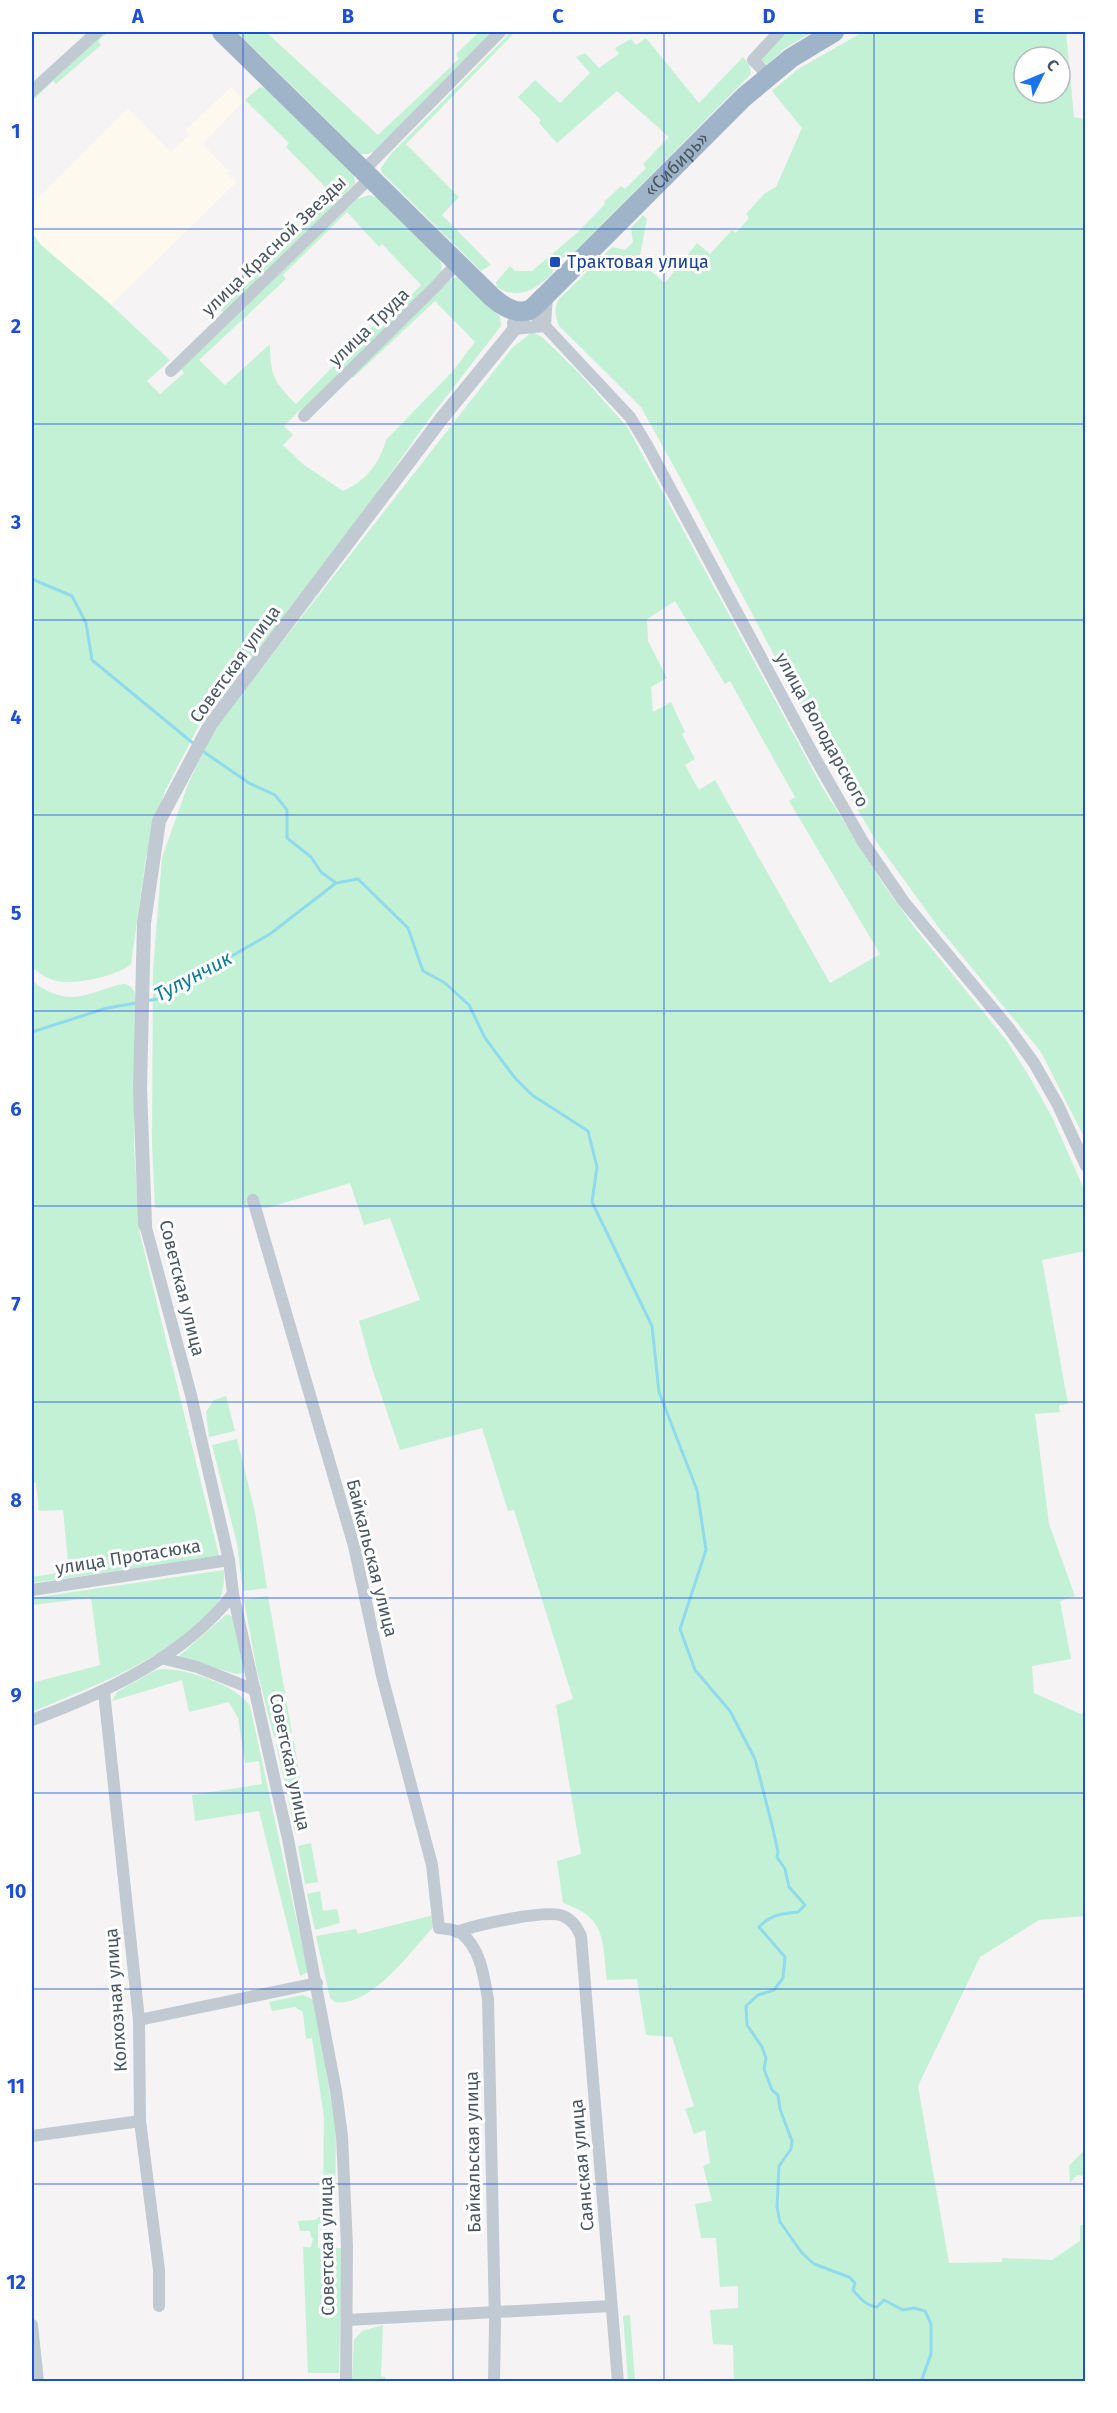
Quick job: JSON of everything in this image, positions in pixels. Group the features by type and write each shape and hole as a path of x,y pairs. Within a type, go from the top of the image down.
{"highway":[{"path":"222,32 492,297 501,305 509,308 518,311 530,310"},
{"name":"«Сибирь»","path":"530,310 705,136 769,76 805,48 834,32"}],"street":[{"path":"32,91 97,32"},
{"name":"улица Красной Звезды","path":"171,371 367,174 500,32"},
{"path":"769,76 753,60 779,32"},
{"name":"улица Труда","path":"304,416 458,262"},
{"path":"509,308 514,329 545,326 547,294"},
{"name":"улица Володарского","path":"530,310 630,417 863,842 904,902 1008,1027 1034,1063 1058,1105 1086,1166"},
{"name":"Советская улица","path":"346,2382 347,2246 342,2136 336,2091 317,1983 233,1594 229,1560 191,1395 145,1224 140,1088 144,923 159,821 210,725 435,428 530,310"},
{"name":"Байкальская улица","path":"253,1200 354,1546 382,1676 432,1865 439,1928 462,1934 474,1949 483,1972 488,2000 494,2382"},
{"name":"улица Протасюка","path":"32,1590 229,1560"},
{"path":"32,1720 104,1692 161,1658 220,1611 233,1594"},
{"path":"161,1658 197,1667 255,1690"},
{"name":"Колхозная улица","path":"104,1692 139,2020 141,2121 159,2270 159,2306"},
{"name":"Саянская улица","path":"457,1932 478,1924 551,1914 563,1916 575,1923 581,1936 618,2382"},
{"path":"139,2020 317,1983"},
{"path":"32,2136 141,2121"},
{"path":"347,2320 611,2306"},
{"path":"32,2325 38,2382"}],"shaded area":[{"path":"231,87 245,100 203,144 229,171 227,173 236,183 111,305 41,245 33,235 32,204 128,108 171,152 189,135 185,130"}],"green space":[{"path":"102,32 108,32 98,41 101,45 56,84 53,81 32,101 32,96"},
{"path":"237,32 266,32 378,135 459,59 456,54 479,32 496,32 377,150 361,154"},
{"path":"511,32 515,32 406,144 459,197 442,215 491,265 481,271 382,173 381,168 390,155"},
{"path":"774,32 812,32 784,49 768,64 759,60"},
{"path":"863,32 1066,32 1067,45 1012,45 1012,105 1072,105 1072,96 1074,117 1085,119 1085,1139 1041,1052 939,928 878,844 840,780 641,407 559,326 556,309 559,299 612,247 625,250 633,242 631,228 643,215 647,219 639,261 665,283 697,243 710,254 732,230 736,233 749,218 746,214 765,193 776,187 802,128 772,91 798,69"},
{"path":"646,38 699,103 743,57 749,64 751,74 570,257 561,258 555,262 554,260 551,263 553,273 547,279 534,288 520,293 512,293 497,287 496,282 510,266 515,271 532,271 578,232 621,186 625,189 646,168 643,164 669,137 617,91 557,143 539,123 541,120 518,97 535,80 560,103 590,73 576,57 585,53 599,68 619,54 615,48 631,39 636,45"},
{"path":"260,87 267,88 354,173 355,183 225,314 221,310 335,197 286,147 289,143 245,100"},
{"path":"369,195 380,199 439,258 442,266 441,273 302,412 300,410 284,426 293,435 283,445 304,465 343,491 351,487 365,477 376,464 386,440 452,372 475,342 435,301 353,378 351,377 450,280 457,277 466,281 500,317 501,326 429,419 291,608 200,723 165,791 146,857 131,964 107,976 85,981 65,982 50,979 32,967 32,232 41,245 108,302 170,360 147,381 160,394 184,373 181,369 357,199","holes":["347,212 379,247 382,244 421,285 386,321 382,317 296,404 278,384 272,371 270,344 225,385 199,360 286,279 283,275"]},
{"path":"532,332 542,337 579,373 628,428 822,787 884,885 914,927 1006,1040 1052,1117 1085,1191 1085,1251 1042,1260 1068,1404 1059,1405 1060,1412 1035,1414 1049,1524 1075,1596 1060,1601 1071,1659 1032,1666 1034,1693 1081,1714 1085,1713 1085,1916 1039,1920 980,1957 918,2086 949,2263 1002,2262 1002,2258 1052,2260 1080,2241 1080,2225 1085,2225 1085,2381 734,2381 733,2345 713,2344 710,2310 738,2308 738,2286 720,2287 716,2238 701,2238 695,2204 712,2201 703,2166 710,2163 705,2130 694,2134 685,2109 694,2106 672,2037 646,2035 637,1979 607,1980 600,1932 595,1923 577,1909 563,1903 557,1861 581,1854 556,1705 573,1699 514,1510 508,1511 482,1428 400,1450 371,1365 359,1321 420,1300 390,1218 364,1225 350,1183 267,1208 155,1208 152,1143 153,970 162,858 188,784 215,728 512,348","holes":["675,601 725,684 730,681 795,797 789,801 880,954 830,983 715,780 699,790 685,765 695,759 682,734 685,732 671,702 653,712 651,687 667,678 648,641 647,619"]},
{"path":"32,981 50,992 70,997 125,984 135,993 134,1147 140,1234 219,1556 32,1583 32,1577 69,1571 63,1510 39,1511 36,1483 32,1483"},
{"path":"226,1396 235,1431 209,1437 206,1412 214,1400"},
{"path":"237,1439 255,1512 267,1588 243,1591 237,1544 212,1445"},
{"path":"224,1570 223,1590 217,1605 208,1616 175,1641 116,1676 32,1712 32,1683 100,1665 91,1598 32,1605 32,1598"},
{"path":"268,1596 292,1733 274,1737 257,1671 244,1600"},
{"path":"227,1614 234,1618 244,1673 236,1674 178,1657"},
{"path":"163,1669 198,1675 223,1685 244,1698 250,1706 308,1972 300,1976 259,1811 195,1821 192,1795 262,1784 259,1761 245,1763 238,1718 229,1702 189,1712 182,1680 112,1701 117,1692 156,1670"},
{"path":"294,1741 300,1780 285,1783 276,1745"},
{"path":"302,1789 309,1830 295,1833 287,1792"},
{"path":"311,1843 318,1882 305,1884 298,1846"},
{"path":"320,1891 323,1911 337,1909 340,1923 315,1930 307,1894"},
{"path":"434,1915 434,1926 403,1962 376,1987 363,1996 349,2001 335,2002 330,1998 316,1936 356,1929 358,1934"},
{"path":"303,1995 312,1999 315,2004 336,2131 335,2213 332,2220 318,2224 318,2248 342,2248 339,2373 308,2373 303,2247 311,2247 313,2238 310,2231 300,2231 298,2221 315,2220 323,2214 324,2117 312,2038 306,2039 303,2012 295,2007 272,2011 269,2002"},
{"path":"1085,2149 1085,2176 1077,2175 1070,2183 1069,2166"},
{"path":"630,2315 635,2381 628,2381 623,2316"},
{"path":"383,2325 381,2376 385,2377 385,2381 352,2381 354,2340 362,2331"}],"waterway":[{"path":"32,579 72,596 86,623 92,660 194,744"},
{"path":"201,750 249,783 275,795 287,810 287,838 311,857 321,872 336,883 358,879 408,928 423,971 445,983 469,1005 485,1038 515,1078 532,1095 588,1131 597,1167 592,1202 652,1326 659,1392 697,1490 706,1550 680,1629 695,1670 730,1711 755,1759 772,1825 777,1857 785,1869 789,1887 805,1905 798,1912 772,1917 759,1927 785,1957 783,1978 774,1990 758,1995 746,2006 747,2025 762,2047 766,2058 764,2069 772,2090 778,2095 780,2109 792,2141 791,2149 779,2166 777,2207 780,2222 802,2253 814,2264 849,2277 855,2283 853,2290 866,2303 877,2307 884,2300 903,2310 914,2308 925,2311 931,2324 931,2354 921,2382"},
{"name":"Тулунчик","path":"146,1001 157,999 270,934 336,883"},
{"name":"Тулунчик","path":"32,1032 107,1008 137,1003"}],"place":[{"name":"Трактовая улица","path":"555,262"}]}
